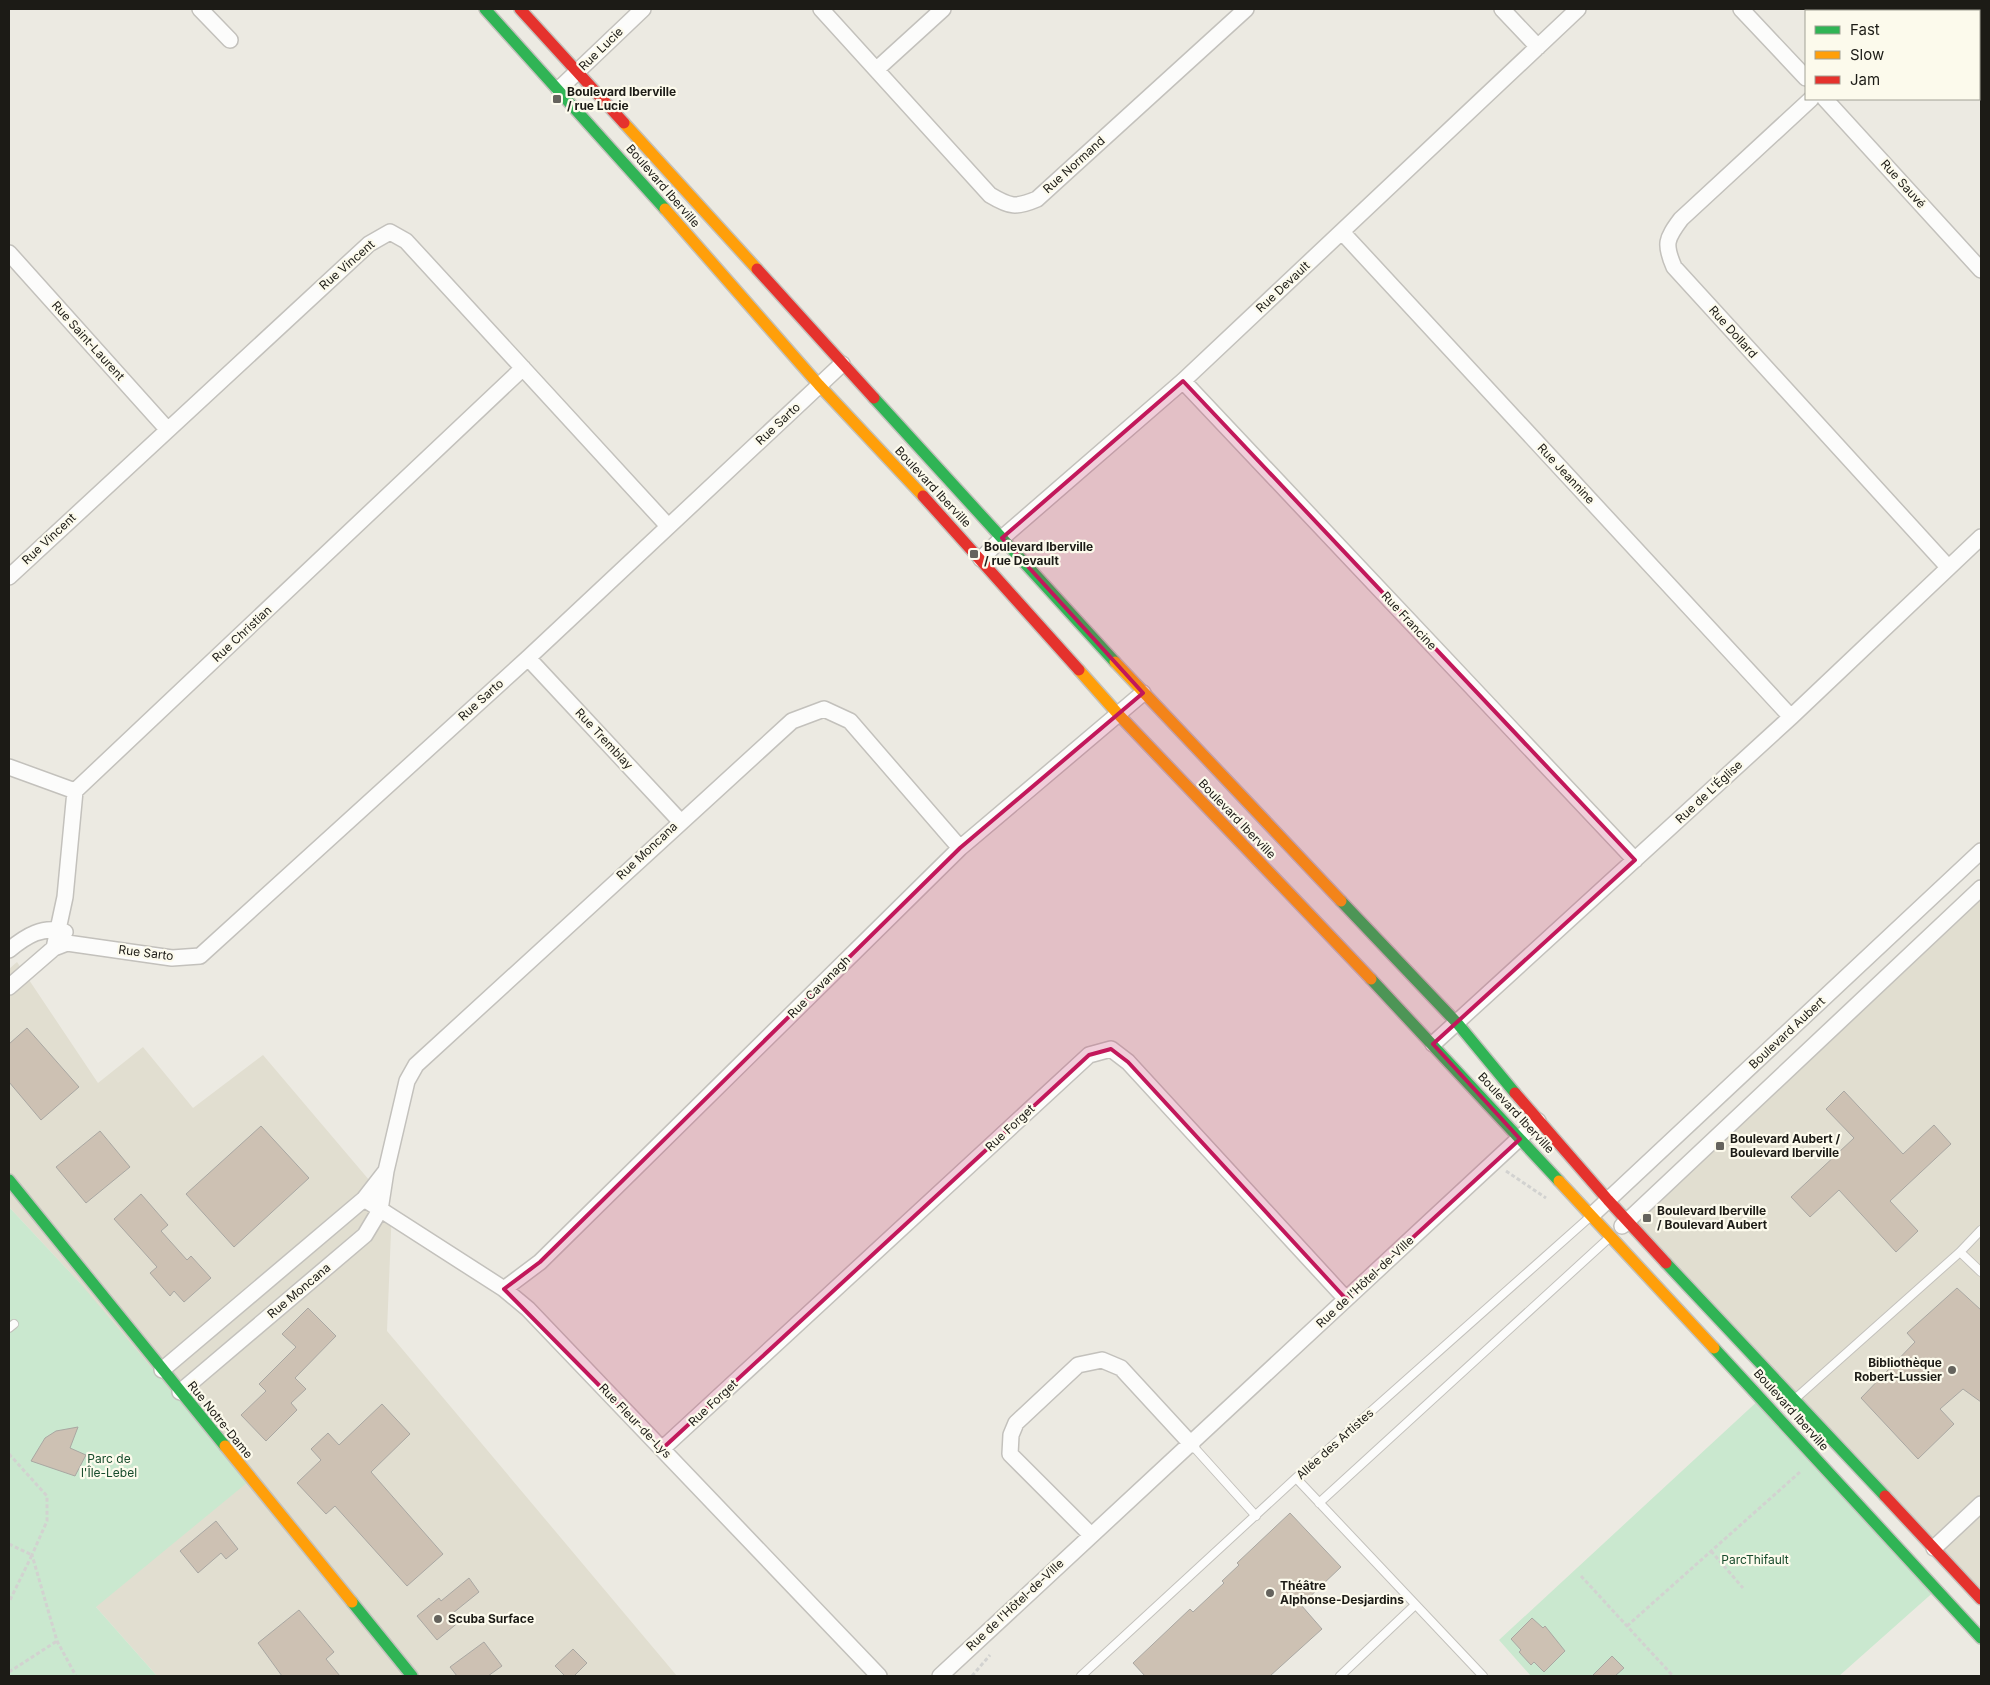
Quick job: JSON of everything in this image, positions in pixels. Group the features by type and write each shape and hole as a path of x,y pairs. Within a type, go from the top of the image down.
{"street":[{"path":"200,9 230,40"},
{"name":"Boulevard Iberville","path":"485,9 559,90 819,385 981,559 1118,714 1433,1044 1981,1638"},
{"name":"Boulevard Iberville","path":"520,9 1143,693 1458,1024 1538,1121 1608,1200 1796,1398 1981,1599"},
{"name":"Rue Lucie","path":"559,90 643,9"},
{"name":"Rue Normand","path":"821,9 990,195 1006,205 1021,206 1037,199 1246,9"},
{"path":"877,70 943,9"},
{"path":"1502,9 1538,47"},
{"name":"Rue Devault","path":"981,559 1002,538 1183,381 1578,9"},
{"path":"1742,9 1805,77"},
{"name":"Rue Dollard","path":"1810,100 1681,219 1669,234 1666,249 1674,267 1948,567"},
{"name":"Rue Sauvé","path":"1826,100 1981,270"},
{"name":"Rue Vincent","path":"9,576 368,244 390,232 406,241 668,526"},
{"name":"Rue Jeannine","path":"1342,232 1791,717"},
{"name":"Rue Saint-Laurent","path":"9,253 167,429"},
{"name":"Rue Sarto","path":"54,948 67,943 172,958 200,956 528,658 842,364"},
{"name":"Rue Christian","path":"76,791 523,368"},
{"name":"Rue Francine","path":"1183,381 1635,860"},
{"name":"Rue de L'Église","path":"1433,1044 1458,1024 1791,717 1981,537"},
{"name":"Rue Tremblay","path":"528,658 680,821"},
{"name":"Rue Cavanagh","path":"504,1290 540,1262 960,848 1143,693"},
{"name":"Rue Moncana","path":"180,1392 365,1235 380,1210 386,1171 407,1081 416,1066 680,821 792,720 824,709 850,721 960,848"},
{"path":"9,767 76,791 65,897 54,948 9,987"},
{"name":"Boulevard Aubert","path":"1592,1215 1981,851"},
{"path":"1611,1236 1981,888"},
{"path":"9,950 27,935 58,930"},
{"name":"Rue Sarto","path":"58,930 71,934 89,945"},
{"name":"Rue Forget","path":"662,1449 1089,1055 1111,1049 1128,1062 1346,1299"},
{"name":"Rue de l'Hôtel-de-Ville","path":"940,1676 1091,1535 1192,1445 1538,1121"},
{"name":"Rue Moncana","path":"162,1370 364,1200 386,1171"},
{"name":"Rue Notre-Dame","path":"9,1180 412,1676"},
{"name":"Rue Fleur-de-Lys","path":"364,1200 504,1290 528,1310 879,1676"},
{"path":"1091,1535 1010,1454 1011,1435 1016,1423 1078,1365 1102,1360 1121,1368 1192,1445"},
{"path":"1777,1416 1796,1398"},
{"path":"1934,1548 1981,1504"}],"lane":[{"name":"Allée des Artistes","path":"1081,1676 1296,1478 1592,1215"},
{"path":"1796,1398 1960,1252 1981,1230"},
{"path":"1319,1503 1611,1236"},
{"path":"1960,1252 1981,1272"},
{"path":"1192,1445 1256,1516"},
{"path":"1296,1478 1483,1676"},
{"path":"1340,1676 1416,1605"}],"path":[{"path":"1503,1168 1511,1177 1546,1198"},
{"path":"9,1454 47,1496 47,1521 9,1602"},
{"path":"1627,1626 1816,1458"},
{"path":"9,1544 32,1556 57,1641 76,1676"},
{"path":"1711,1552 1743,1588"},
{"path":"1581,1576 1673,1676"},
{"path":"9,1672 57,1641"}],"highlighted area":[{"path":"1183,381 1635,860 1433,1044 1520,1139 1346,1299 1128,1062 1111,1049 1089,1055 662,1449 504,1289 540,1262 960,848 1143,693 1002,538"}],"shaded area":[{"path":"1981,888 1981,1598 1629,1220"},
{"path":"17,962 98,1083 143,1047 193,1108 263,1055 392,1207 387,1331 677,1676 157,1676 96,1607 80,1283 9,1207 9,969"}],"green space":[{"name":"Parc de l'Île-Lebel","path":"9,1207 80,1283 248,1482 96,1607 157,1676 9,1676"},
{"name":"ParcThifault","path":"1761,1398 1937,1589 1839,1676 1531,1676 1499,1640"}],"building":[{"path":"27,1028 79,1087 41,1120 9,1082 9,1044"},
{"path":"1844,1091 1903,1154 1934,1125 1951,1144 1890,1201 1918,1231 1896,1252 1839,1190 1810,1217 1791,1197 1854,1138 1826,1109"},
{"path":"261,1126 309,1178 234,1247 186,1194"},
{"path":"100,1131 130,1167 86,1203 56,1167"},
{"path":"141,1194 168,1225 161,1231 187,1260 191,1256 211,1278 184,1302 174,1291 170,1296 150,1273 157,1267 114,1219"},
{"name":"Bibliothèque Robert-Lussier","path":"1957,1288 1981,1310 1981,1402 1963,1389 1940,1409 1954,1424 1918,1459 1861,1398 1915,1342 1907,1333"},
{"path":"308,1308 336,1336 295,1378 306,1389 291,1403 297,1410 266,1441 241,1415 266,1391 259,1384 296,1347 282,1334"},
{"path":"382,1404 410,1434 371,1472 443,1554 407,1586 335,1506 326,1514 297,1483 321,1460 311,1449 328,1433 339,1445"},
{"path":"78,1427 70,1448 86,1455 75,1476 31,1461 45,1438 56,1431"},
{"name":"Théâtre Alphonse-Desjardins","path":"1290,1513 1341,1567 1301,1605 1322,1629 1270,1676 1145,1676 1133,1663 1190,1609 1193,1612 1224,1583 1222,1581 1239,1565 1237,1563"},
{"path":"216,1521 238,1549 226,1559 221,1553 198,1573 180,1551"},
{"path":"469,1578 479,1592 453,1613 460,1621 437,1640 417,1616 439,1598 441,1601"},
{"path":"299,1610 334,1652 326,1659 340,1676 282,1676 258,1643"},
{"path":"1532,1618 1543,1628 1545,1626 1565,1651 1544,1672 1534,1662 1531,1665 1519,1652 1521,1650 1511,1639"},
{"path":"484,1642 502,1666 488,1676 457,1676 450,1667"},
{"path":"573,1649 587,1663 574,1676 565,1676 555,1666"},
{"path":"1612,1656 1624,1668 1615,1676 1592,1676"}],"traffic: fast":[{"path":"485,9 665,209"},
{"path":"874,398 1115,662"},
{"path":"1341,901 1458,1024 1515,1093"},
{"path":"1371,979 1559,1181"},
{"path":"9,1180 225,1446"},
{"path":"1666,1263 1885,1496"},
{"path":"1714,1348 1981,1638"},
{"path":"352,1602 412,1676"}],"traffic: slow":[{"path":"624,123 757,269"},
{"path":"665,209 819,385 923,496"},
{"path":"1115,662 1341,901"},
{"path":"1079,670 1118,714 1371,979"},
{"path":"1559,1181 1714,1348"},
{"path":"225,1446 352,1602"}],"traffic: jam":[{"path":"520,9 624,123"},
{"path":"757,269 874,398"},
{"path":"923,496 1079,670"},
{"path":"1515,1093 1608,1200 1666,1263"},
{"path":"1885,1496 1981,1599"}],"place":[{"name":"Boulevard Iberville / rue Lucie","path":"557,99"},
{"name":"Boulevard Iberville / rue Devault","path":"974,554"},
{"name":"Boulevard Aubert / Boulevard Iberville","path":"1720,1146"},
{"name":"Boulevard Iberville / Boulevard Aubert","path":"1647,1218"},
{"name":"Bibliothèque Robert-Lussier","path":"1952,1370"},
{"name":"Théâtre Alphonse-Desjardins","path":"1270,1593"},
{"name":"Scuba Surface","path":"438,1619"}]}
